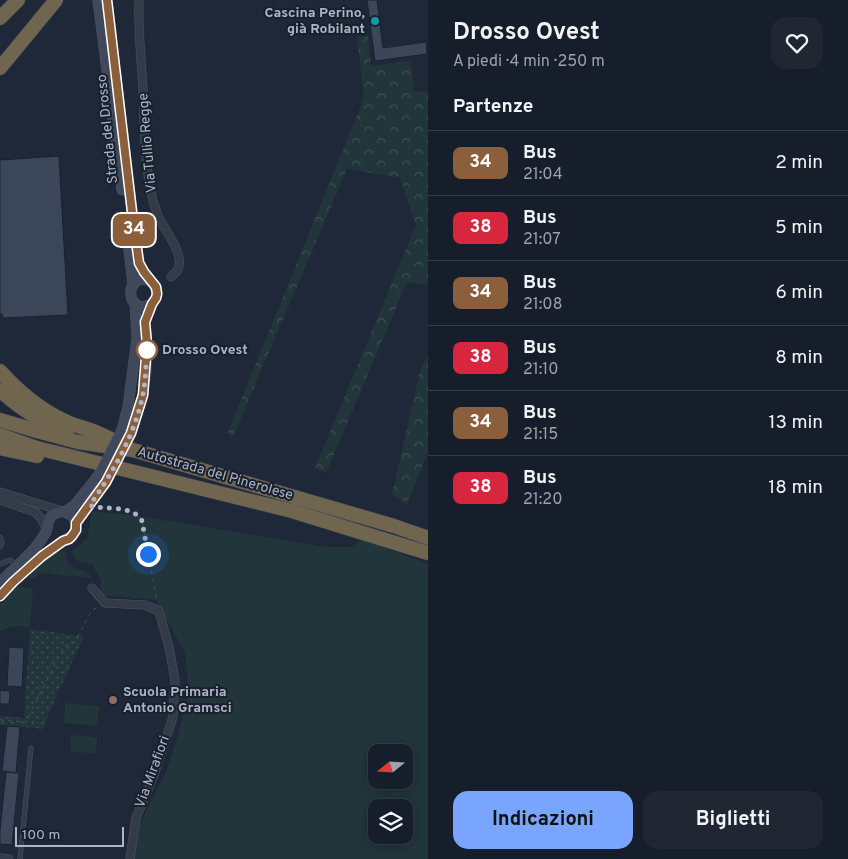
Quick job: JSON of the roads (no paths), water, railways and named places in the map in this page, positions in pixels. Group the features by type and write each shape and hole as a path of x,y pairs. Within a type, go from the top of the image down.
{"highway":[{"path":"0,18 18,0"},
{"path":"0,68 56,0"},
{"path":"0,371 14,386 55,416 133,450"},
{"path":"0,390 15,404 44,422 66,431 133,450"},
{"name":"Autostrada del Pinerolese","path":"0,420 78,442 133,450 385,523 428,538"},
{"name":"Autostrada del Pinerolese","path":"0,435 38,448 292,511 428,553"},
{"path":"0,448 88,467 172,482"}],"street":[{"name":"Strada del Drosso","path":"98,0 108,39 139,263 150,281"},
{"name":"Strada del Drosso","path":"107,0 108,39 133,284"},
{"name":"Via Tullio Regge","path":"139,0 145,143 153,201 158,216 176,249 178,258 179,266 171,277"},
{"path":"76,523 106,482 143,395 147,353 145,322 156,298 157,291 150,281 143,280 133,284 130,296 135,303 142,306 152,304"},
{"path":"0,583 35,548 47,530 47,524 52,515 64,512 74,506 95,480 127,432 128,407 137,338 135,303"},
{"path":"0,492 64,512 72,516 76,523 76,530 69,539 63,541 42,556 0,596"},
{"path":"0,500 35,512 41,518 53,538 63,541"},
{"name":"Via Mirafiori","path":"92,588 105,603 145,605 159,611 169,647 175,680 173,717 154,775 136,818 130,859"},
{"path":"0,858 9,859"}],"lane":[{"path":"0,537 2,544 0,547"},
{"path":"0,564 10,560 18,565"},
{"path":"20,859 31,748"}],"place":[{"name":"Cascina Perino, già Robilant","path":"375,21"},
{"name":"Drosso Ovest","path":"147,350"},
{"name":"Scuola Primaria Antonio Gramsci","path":"113,700"}]}
